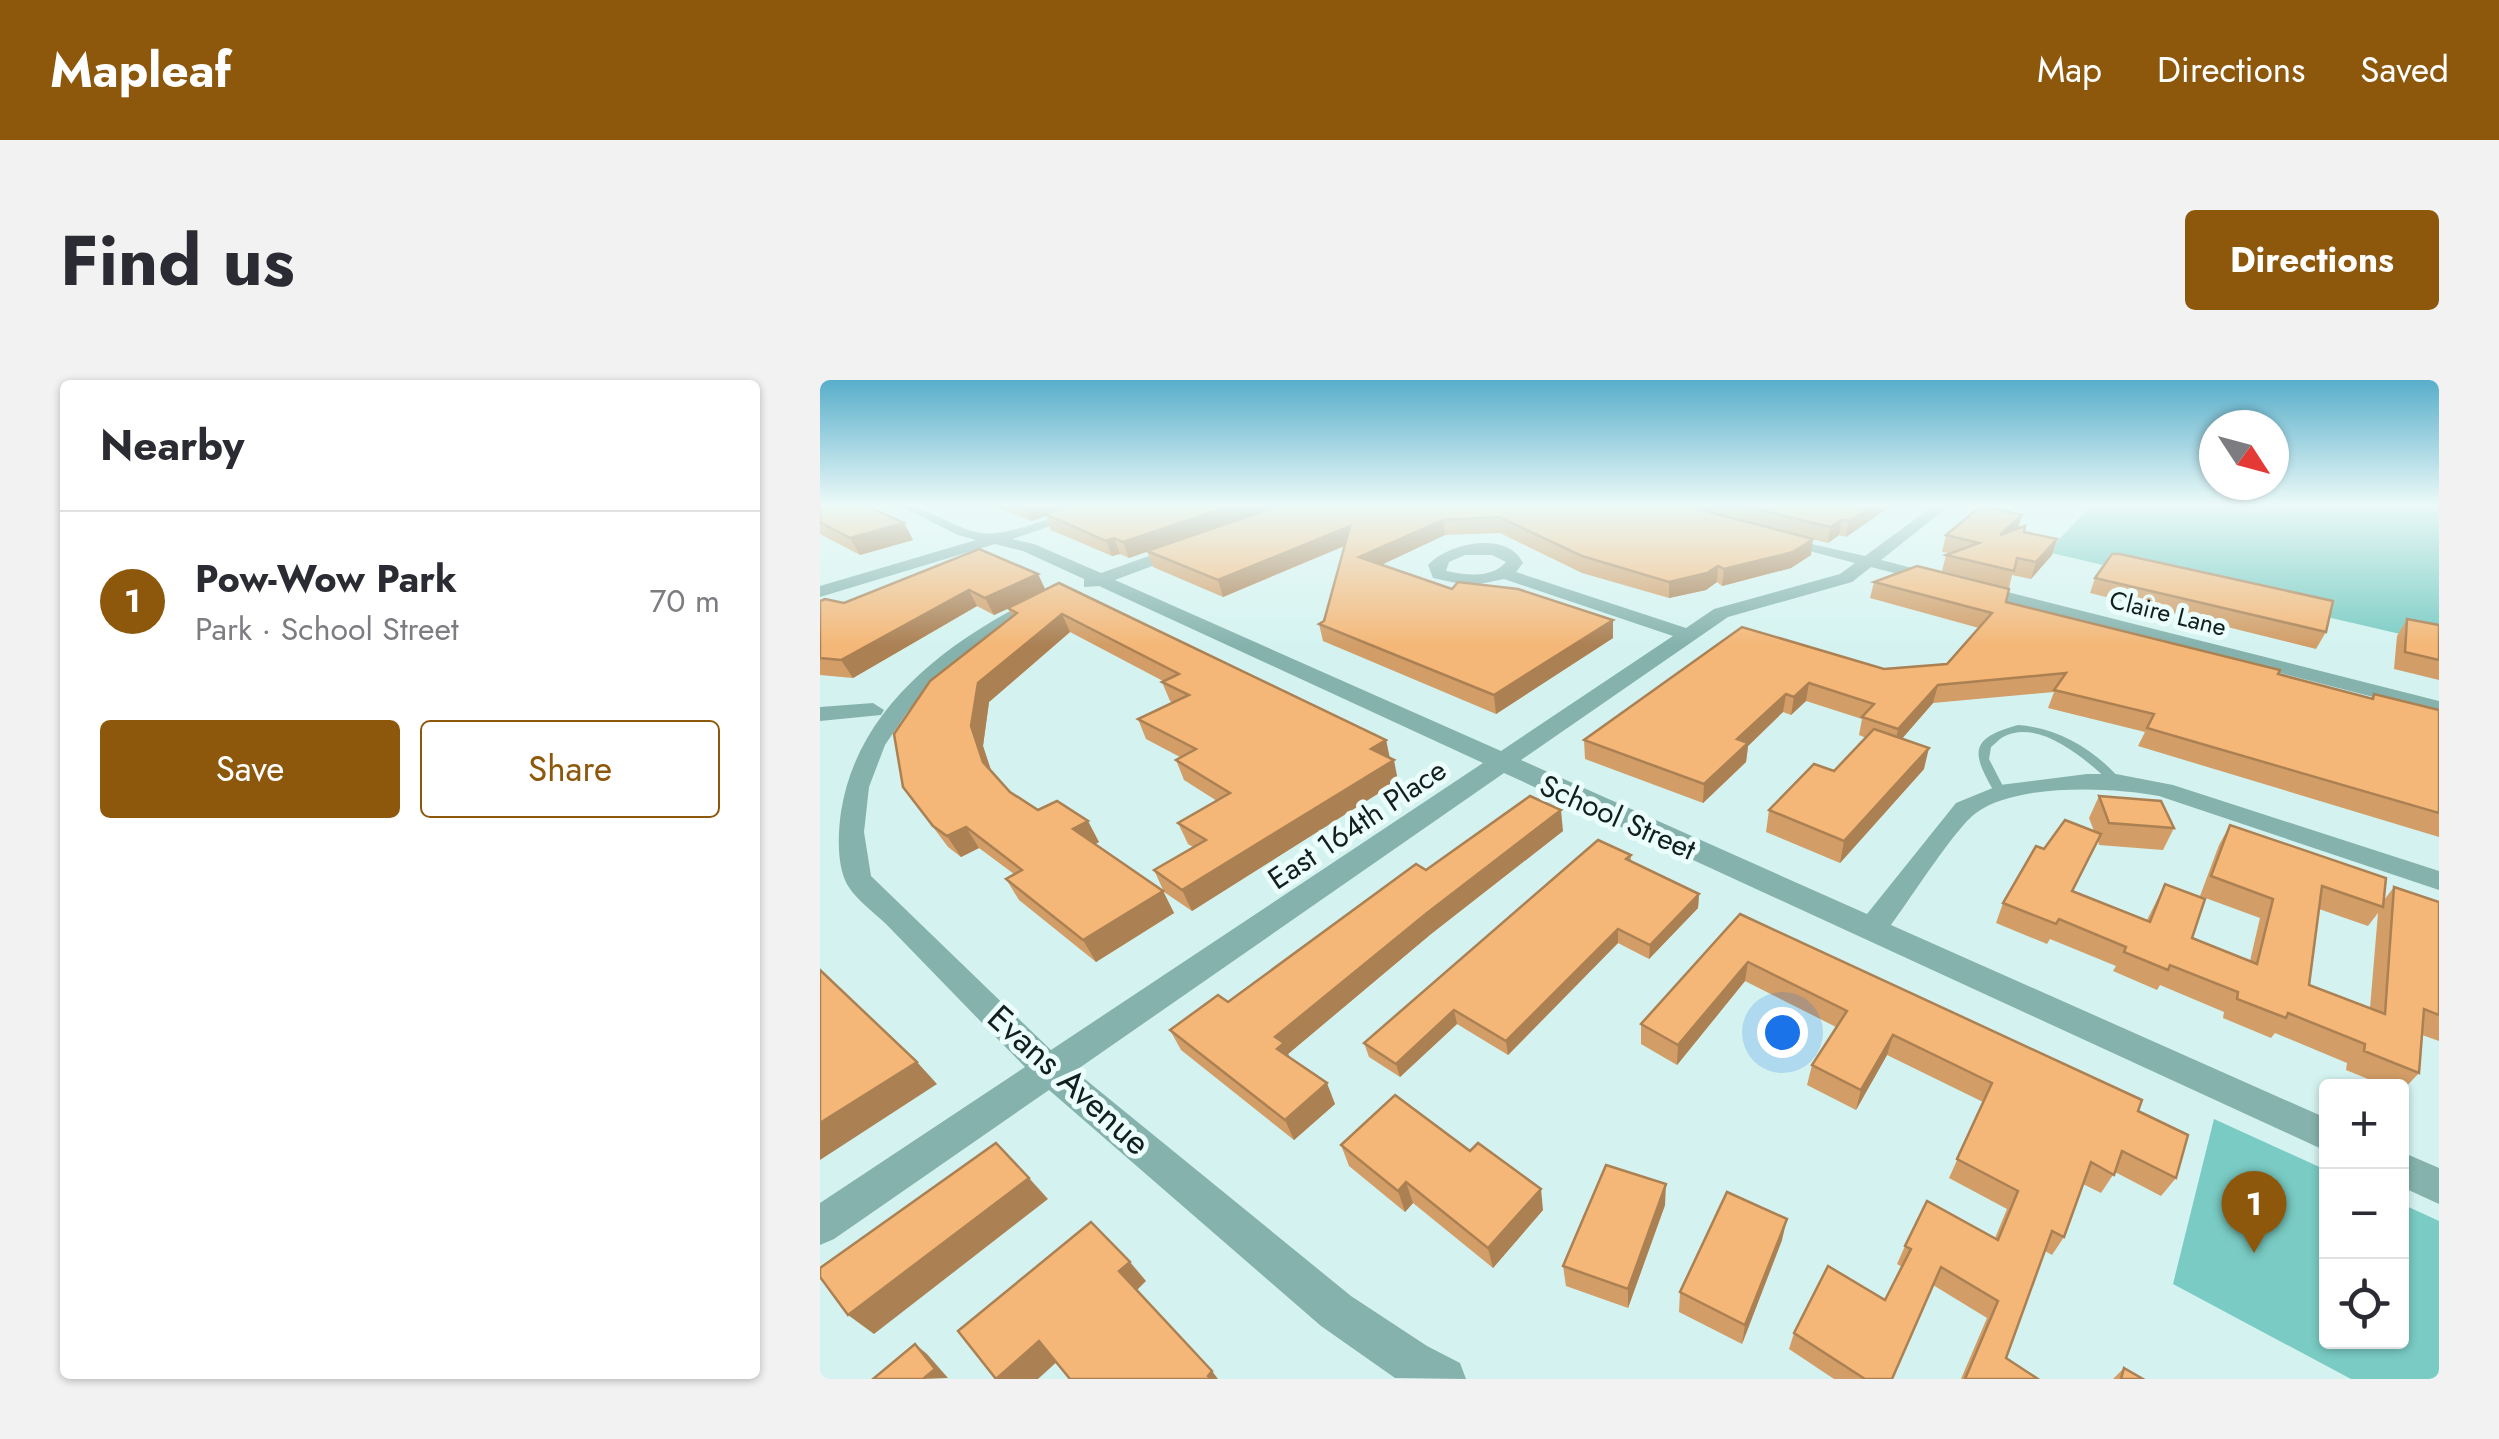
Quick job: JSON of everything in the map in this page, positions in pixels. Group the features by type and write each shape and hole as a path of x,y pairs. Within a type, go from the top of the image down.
{"street":[{"path":"820,592 950,553"},
{"name":"School Street","path":"1034,553 1080,587 1501,765 2319,1132"},
{"name":"Evans Avenue","path":"1175,553 1080,587 956,643 896,688 873,710 839,757 826,811 836,848 858,880 1051,1071 1336,1311 1411,1362 1444,1379"},
{"name":"Claire Lane","path":"1832,553 2439,708"},
{"name":"East 164th Place","path":"820,1226 1688,636 1736,606 1829,585 1880,553"},
{"path":"1506,574 1688,636"},
{"path":"820,714 873,710"},
{"path":"1871,930 1964,808 2000,792 2116,781 2164,790 2439,880"},
{"path":"2409,1172 2439,1186"}],"lane":[{"path":"2000,792 1982,758 1985,746 2004,732 2020,730 2071,743 2093,757 2116,781"}],"shaded area":[{"path":"2050,553 2439,553 2439,643"},
{"path":"2214,1119 2319,1167 2319,1349 2409,1349 2409,1207 2439,1221 2439,1379 2351,1379 2173,1284"}],"building":[{"path":"970,553 988,553 1038,574 985,598 969,590 841,660 820,658 820,601 844,603"},
{"path":"1151,553 1285,553 1218,580"},
{"path":"1343,553 1369,553 1359,557 1452,589 1458,582 1518,589 1613,620 1494,695 1319,624 1324,621"},
{"path":"1575,553 1790,553 1724,569 1718,566 1707,573 1669,582"},
{"path":"2045,553 2036,562 2017,558 2014,571 1946,555"},
{"path":"2112,554 2333,601 2326,632 2095,578"},
{"path":"1917,566 2009,589 2006,602 2280,670 2278,674 2373,699 2374,694 2439,710 2439,813 2147,728 2154,714 2054,690 2066,673 1938,685 1898,729 1862,717 1874,704 1809,683 1794,697 1786,694 1737,739 1748,743 1704,784 1584,740 1742,627 1884,669 1947,664 1992,613 1874,582"},
{"path":"1059,583 1386,740 1371,749 1394,760 1182,890 1154,870 1206,840 1178,823 1230,793 1176,760 1196,749 1138,719 1189,695 1162,682 1179,674 1062,614 978,683 971,726 983,762 1010,792 1038,810 1057,801 1088,821 1073,829 1163,891 1083,940 1006,879 1022,870 966,827 947,836 933,826 903,787 894,734 930,681 1017,613 1008,608"},
{"path":"2407,619 2439,625 2439,660 2405,652"},
{"path":"1874,729 1929,748 1844,841 1769,810 1814,764 1834,771"},
{"path":"1530,796 1561,810 1275,1037 1284,1043 1277,1049 1327,1083 1285,1120 1170,1030 1218,995 1228,1002 1416,864 1426,870"},
{"path":"2099,796 2161,801 2174,828 2109,823"},
{"path":"2065,820 2101,834 2072,891 2150,922 2165,884 2205,899 2192,938 2257,964 2273,899 2211,876 2230,825 2386,878 2383,907 2322,886 2309,985 2385,1014 2394,887 2439,902 2439,1015 2424,1009 2419,1073 2364,1051 2365,1044 2288,1013 2286,1018 2237,999 2238,992 2170,965 2168,970 2124,952 2126,947 2059,919 2056,924 2003,903 2036,846 2044,849"},
{"path":"1598,840 1631,855 1626,859 1699,894 1650,945 1618,929 1506,1041 1454,1010 1396,1064 1364,1043"},
{"path":"1740,914 2142,1100 2138,1111 2188,1135 2176,1178 2122,1151 2114,1175 2091,1162 2064,1237 2052,1231 2006,1358 2038,1379 1965,1379 1998,1301 1941,1267 1892,1379 1865,1379 1794,1333 1828,1266 1885,1300 1911,1249 1905,1246 1927,1201 1998,1240 2018,1191 1957,1159 1992,1083 1893,1035 1861,1090 1812,1065 1847,1011 1748,962 1678,1045 1641,1024"},
{"path":"820,970 917,1062 820,1123"},
{"path":"1395,1095 1470,1151 1478,1143 1541,1189 1488,1248 1406,1182 1398,1191 1341,1145"},
{"path":"996,1143 1029,1178 848,1315 820,1277 820,1268"},
{"path":"1606,1165 1666,1184 1628,1289 1563,1266"},
{"path":"1727,1192 1787,1219 1745,1325 1680,1292"},
{"path":"1091,1222 1130,1262 1119,1271 1212,1371 1208,1376 1212,1379 1070,1379 1039,1341 996,1379 958,1331"},
{"path":"915,1344 935,1369 923,1379 873,1379"},
{"path":"2124,1368 2143,1379 2121,1379"}],"place":[{"name":"Pow-Wow Park","path":"2254,1253"}]}
